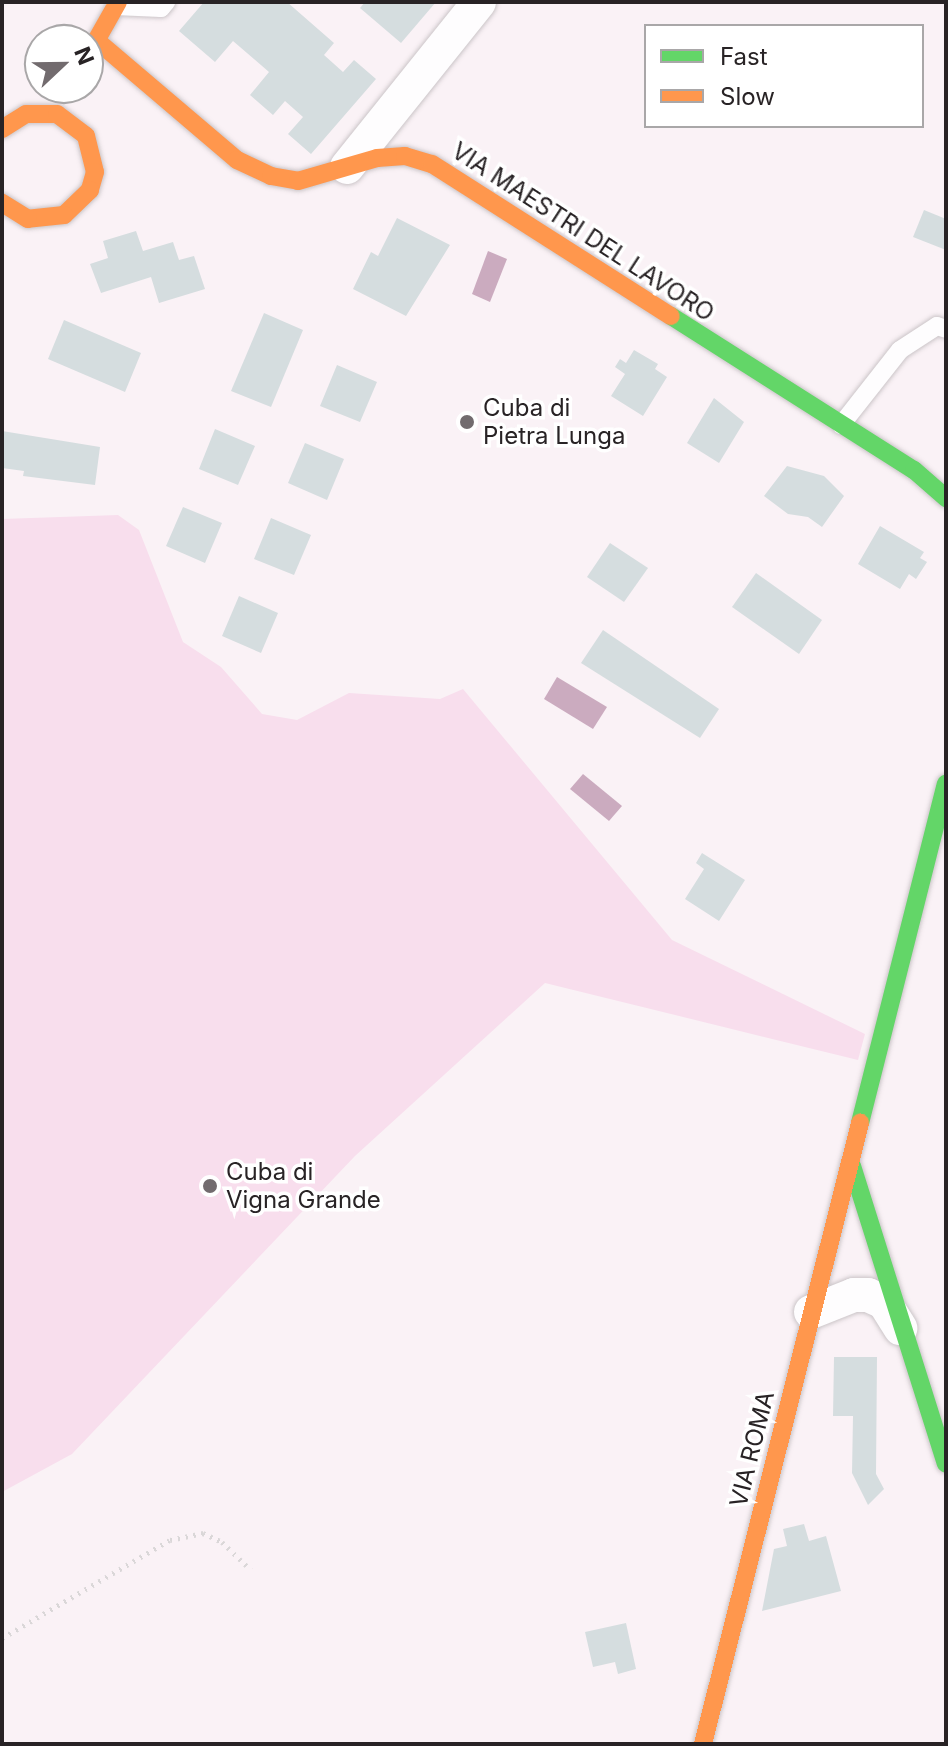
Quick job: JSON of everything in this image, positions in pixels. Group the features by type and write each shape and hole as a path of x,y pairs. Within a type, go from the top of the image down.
{"street":[{"path":"347,167 479,2"},
{"path":"104,27 117,4"},
{"name":"VIA MAESTRI DEL LAVORO","path":"104,57 237,160 271,176 298,181 347,167 405,156 432,164 841,425 930,469 946,498"},
{"path":"2,129 26,114 60,106 86,136 95,172 90,190 72,210 46,221 6,207 2,230"},
{"name":"VIA ROMA","path":"703,1744 811,1312 852,1166 946,784"},
{"path":"852,1166 946,1464"},
{"path":"811,1312 854,1295 868,1295 884,1302 909,1343"}],"lane":[{"path":"117,4 161,8 166,2"},
{"path":"841,425 900,350 937,326 946,329"}],"path":[{"path":"2,1638 170,1540 203,1533 222,1542 251,1570"}],"shaded area":[{"path":"488,251 507,259 490,302 472,294"},
{"path":"118,515 139,530 183,642 221,667 262,714 297,720 349,693 440,699 463,689 672,940 865,1034 858,1060 545,983 355,1156 72,1454 2,1492 2,519"},
{"path":"557,677 607,707 593,729 544,699"},
{"path":"583,774 622,806 609,821 570,789"}],"building":[{"path":"204,2 287,2 334,43 324,55 343,72 354,60 376,79 311,154 288,134 303,117 285,101 273,115 250,95 269,72 233,41 215,62 179,31"},
{"path":"365,2 436,2 401,43 360,8"},
{"path":"924,210 946,219 946,250 913,237"},
{"path":"397,218 450,245 406,316 353,289 371,252 378,256"},
{"path":"136,231 143,251 173,242 179,260 194,256 205,289 159,303 151,277 101,293 90,264 108,258 103,241"},
{"path":"264,313 303,330 271,407 231,391"},
{"path":"64,320 141,353 125,392 48,359"},
{"path":"634,350 658,364 655,369 667,377 643,416 611,396 625,374 615,367 620,359 626,363"},
{"path":"337,365 377,382 360,422 320,406"},
{"path":"714,398 744,422 719,463 687,443"},
{"path":"215,429 255,446 238,485 199,469"},
{"path":"2,431 100,447 95,485 23,476 24,471 2,468"},
{"path":"305,443 344,459 327,500 288,483"},
{"path":"787,466 824,476 844,496 822,527 808,517 788,514 764,496"},
{"path":"183,507 222,523 205,563 166,546"},
{"path":"271,518 311,535 294,575 254,559"},
{"path":"880,526 924,552 920,558 927,562 916,579 909,574 900,589 858,564"},
{"path":"610,543 648,568 624,602 587,577"},
{"path":"756,573 822,620 799,654 732,607"},
{"path":"239,596 278,613 261,653 222,636"},
{"path":"603,630 719,709 700,738 581,663"},
{"path":"702,853 745,880 719,921 685,899 704,869 696,863"},
{"path":"834,1357 877,1357 876,1474 884,1489 868,1505 852,1473 853,1416 833,1416"},
{"path":"804,1524 809,1541 826,1536 841,1591 762,1611 774,1549 787,1546 783,1529"},
{"path":"626,1623 636,1669 618,1674 615,1662 593,1667 585,1632"}],"traffic: fast":[{"path":"671,316 914,470 946,498"},
{"path":"860,1123 946,784"},
{"path":"852,1166 946,1464"}],"traffic: slow":[{"path":"104,27 118,2"},
{"path":"104,47 237,160 271,176 298,181 377,158 405,156 432,164 671,316"},
{"path":"2,129 26,114 57,114 86,136 95,172 90,190 64,215 28,219 2,203"},
{"path":"703,1744 860,1123"}],"place":[{"name":"Cuba di Pietra Lunga","path":"467,422"},
{"name":"Cuba di Vigna Grande","path":"210,1186"}]}
